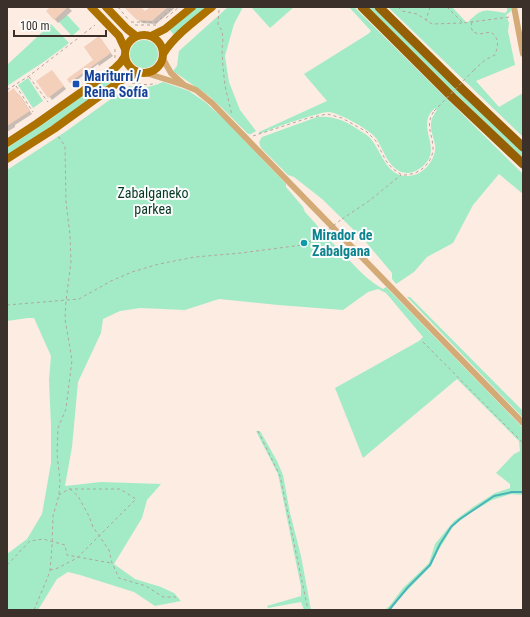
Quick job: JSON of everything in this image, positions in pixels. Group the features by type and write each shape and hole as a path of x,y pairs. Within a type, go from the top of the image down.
{"highway":[{"path":"362,7 453,98 523,164"},
{"path":"380,7 462,89 523,146"}],"main road":[{"path":"91,7 120,36 126,62 129,67 134,71 143,73"},
{"path":"106,7 127,29 136,36"},
{"path":"151,36 165,29 192,7"},
{"path":"7,159 54,129 126,77 152,72 160,64 167,47 215,8"},
{"path":"7,144 108,73 121,62 128,44 131,39 136,36 151,36 156,39 160,43 163,56"}],"street":[{"path":"514,7 523,54"},
{"path":"516,16 523,15"},
{"path":"163,56 171,73 184,85"},
{"path":"143,73 196,90 212,103 523,423"}],"path":[{"path":"118,7 131,22 156,22 173,7"},
{"path":"165,19 179,7"},
{"path":"398,7 402,11 417,14 432,24 463,23 516,16"},
{"path":"426,20 430,7"},
{"path":"447,7 463,23"},
{"path":"215,8 218,24 222,31 225,86 235,126"},
{"path":"7,306 79,299 132,272 159,264 195,257 241,253 302,245 307,243 402,175 417,172 429,161 434,148 429,126 430,117 474,70 485,60 495,55 498,43 496,36 491,32 479,34 473,32 471,27 472,22"},
{"path":"127,29 132,25 156,25 160,23"},
{"path":"7,90 29,76 95,25"},
{"path":"114,60 116,45 114,41 120,36"},
{"path":"29,76 48,102"},
{"path":"129,83 147,85 154,84 161,78"},
{"path":"16,85 33,112"},
{"path":"247,138 305,119 327,114 342,118 367,132 376,141 386,161 393,169 402,175"},
{"path":"34,610 50,571 53,516 60,480 57,454 58,428 66,409 72,360 65,319 71,262 70,235 66,202 65,146 58,135"},
{"path":"424,342 523,443"},
{"path":"258,431 280,476 308,610"},
{"path":"50,571 77,558 136,500 120,489 69,489 58,495"},
{"path":"69,489 78,496 93,527 109,550 112,563 119,578 146,586 163,597 176,597"},
{"path":"7,565 30,541 43,539 65,544 67,555 77,558 112,563"}],"green space":[{"path":"195,7 206,7 174,35 169,29"},
{"path":"228,7 243,7 234,24 225,56 229,82 240,110 256,131 251,134 248,134 209,96 173,71 177,66 179,51"},
{"path":"251,7 294,7 270,28"},
{"path":"349,7 354,7 523,174 523,194 499,174 473,205 453,243 427,257 414,272 396,284 392,279 392,273 365,241 322,199 294,177 288,175 261,148 259,142 262,137 317,117 329,117 346,122 368,136 386,163 395,173 408,176 414,175 424,170 428,166 434,156 435,150 431,122 437,110 435,108 429,115 427,122 431,152 429,159 423,166 409,173 401,172 391,165 373,135 354,122 333,113 324,112 259,134 259,132 327,101 304,74 371,31"},
{"path":"368,7 373,7 523,152 523,158 445,84"},
{"path":"388,7 452,7 467,23 481,12 488,11 505,13 507,11 507,7 511,7 511,11 506,15 509,23 508,31 515,65 476,81 499,107 523,93 523,137"},
{"path":"67,15 80,29 72,36 59,22"},
{"path":"51,24 69,43 7,86 7,65"},
{"path":"144,40 154,44 158,54 154,64 144,68 134,64 130,54 134,44"},
{"path":"113,73 117,78 65,117 7,155 7,148 52,118"},
{"path":"28,78 43,101 33,108 18,85"},
{"name":"Zabalganeko parkea","path":"163,82 189,91 205,102 225,120 286,184 286,187 303,207 305,212 346,257 374,283 383,289 386,287 523,428 523,495 511,494 492,500 454,525 438,551 431,566 395,603 391,610 385,610 403,588 429,563 435,544 454,521 495,493 510,488 510,484 496,473 514,454 520,451 519,441 457,379 363,458 335,388 419,341 423,337 386,293 378,289 368,292 343,310 219,299 185,310 140,308 120,311 103,319 101,333 78,382 72,447 65,486 101,482 161,484 147,500 142,518 114,564 135,579 161,587 174,593 181,601 155,606 134,592 68,572 57,579 38,610 7,610 7,554 27,539 42,514 51,463 49,380 51,356 34,318 7,321 7,170 65,132 129,86 146,87"},
{"path":"407,297 410,297 523,411 523,418"},
{"path":"256,431 260,431 283,475 311,610 304,610 301,602 268,608 267,606 301,596 301,587 278,474"}],"building":[{"path":"50,7 68,7 54,20 46,11"},
{"path":"124,7 141,7 145,11 150,7 168,7 152,21 137,20"},
{"path":"99,36 111,53 69,83 67,79 93,60 84,47"},
{"path":"52,70 64,86 48,98 36,81"},
{"path":"14,88 30,111 7,126 7,93"}],"waterway":[{"path":"389,610 408,587 430,565 440,544 451,527 460,519 494,496 512,492 523,492"}],"place":[{"name":"Mariturri / Reina Sofía","path":"76,84"},
{"name":"Mirador de Zabalgana","path":"304,243"}]}
